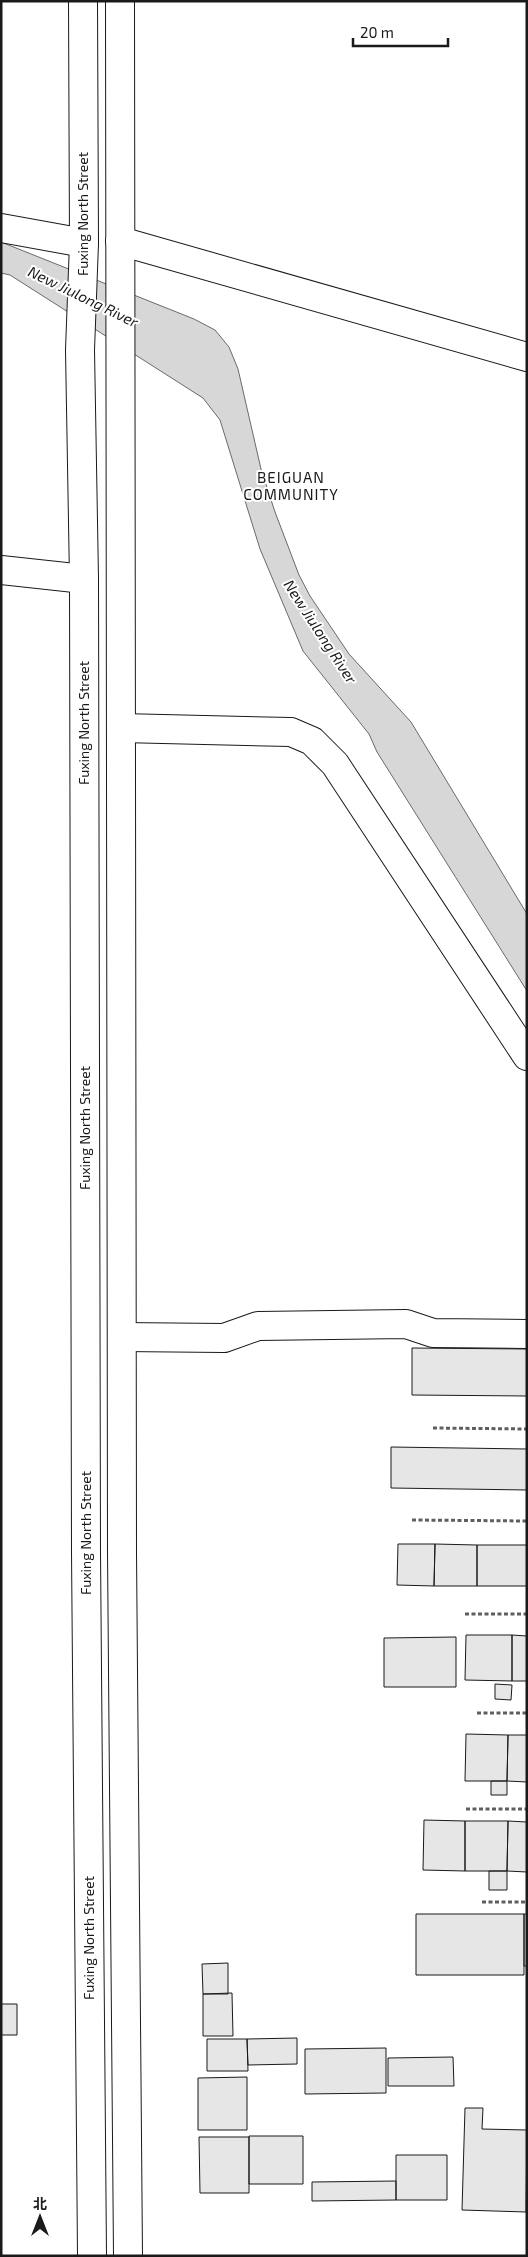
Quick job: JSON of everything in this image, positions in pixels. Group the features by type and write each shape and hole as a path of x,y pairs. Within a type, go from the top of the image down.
{"main road":[{"name":"Fuxing North Street","path":"83,1 83,252 80,350 84,579 86,1562 92,2256"},
{"path":"120,1 122,1337 128,2256"},
{"path":"1,228 83,252"},
{"path":"120,253 527,357"},
{"path":"1,570 84,579"},
{"path":"121,728 292,732 312,741 335,764 527,1056"},
{"path":"122,1337 224,1338 258,1326 406,1324 433,1334 527,1334"}],"path":[{"path":"433,1428 527,1429"},
{"path":"412,1520 527,1521"},
{"path":"466,1614 527,1614"},
{"path":"477,1713 527,1713"},
{"path":"466,1809 527,1809"},
{"path":"482,1902 527,1902"}],"water":[{"name":"New Jiulong River","path":"1,242 194,319 215,330 229,347 238,369 261,469 299,575 310,596 349,654 411,722 527,914 527,991 377,752 369,734 303,651 260,549 220,420 203,398 10,275 1,273"}],"building":[{"path":"412,1348 527,1349 527,1396 412,1395"},
{"path":"391,1447 527,1449 527,1490 391,1488"},
{"path":"398,1544 435,1544 434,1586 397,1585"},
{"path":"435,1544 477,1545 477,1586 434,1586"},
{"path":"477,1545 527,1545 527,1586 477,1586"},
{"path":"466,1635 512,1635 512,1681 465,1680"},
{"path":"512,1635 527,1636 527,1681 512,1681"},
{"path":"456,1637 456,1687 384,1687 384,1638"},
{"path":"495,1684 512,1685 511,1700 495,1699"},
{"path":"466,1734 508,1735 507,1781 465,1781"},
{"path":"508,1735 527,1735 527,1782 507,1781"},
{"path":"491,1781 507,1781 507,1795 491,1795"},
{"path":"424,1820 465,1821 465,1871 423,1870"},
{"path":"465,1821 508,1821 507,1871 465,1871"},
{"path":"508,1821 527,1822 527,1872 507,1871"},
{"path":"489,1871 507,1871 507,1890 489,1890"},
{"path":"416,1914 524,1914 524,1975 416,1975"},
{"path":"524,1914 527,1914 527,1966 524,1966"},
{"path":"228,1963 228,1994 203,1994 202,1964"},
{"path":"232,1993 233,2036 203,2036 203,1994"},
{"path":"1,2004 17,2004 17,2035 1,2035"},
{"path":"297,2038 297,2064 248,2065 247,2039"},
{"path":"207,2039 247,2039 248,2071 207,2071"},
{"path":"386,2048 386,2093 305,2094 305,2049"},
{"path":"453,2057 454,2086 388,2086 388,2058"},
{"path":"247,2077 247,2130 198,2130 198,2078"},
{"path":"465,2108 483,2108 482,2129 527,2130 526,2212 462,2210"},
{"path":"249,2136 303,2136 303,2184 249,2184"},
{"path":"199,2137 249,2137 249,2193 200,2193"},
{"path":"396,2155 447,2155 447,2200 396,2200"},
{"path":"396,2181 396,2200 312,2201 312,2182"}],"district":[{"name":"BEIGUAN COMMUNITY","path":"291,486"}]}
